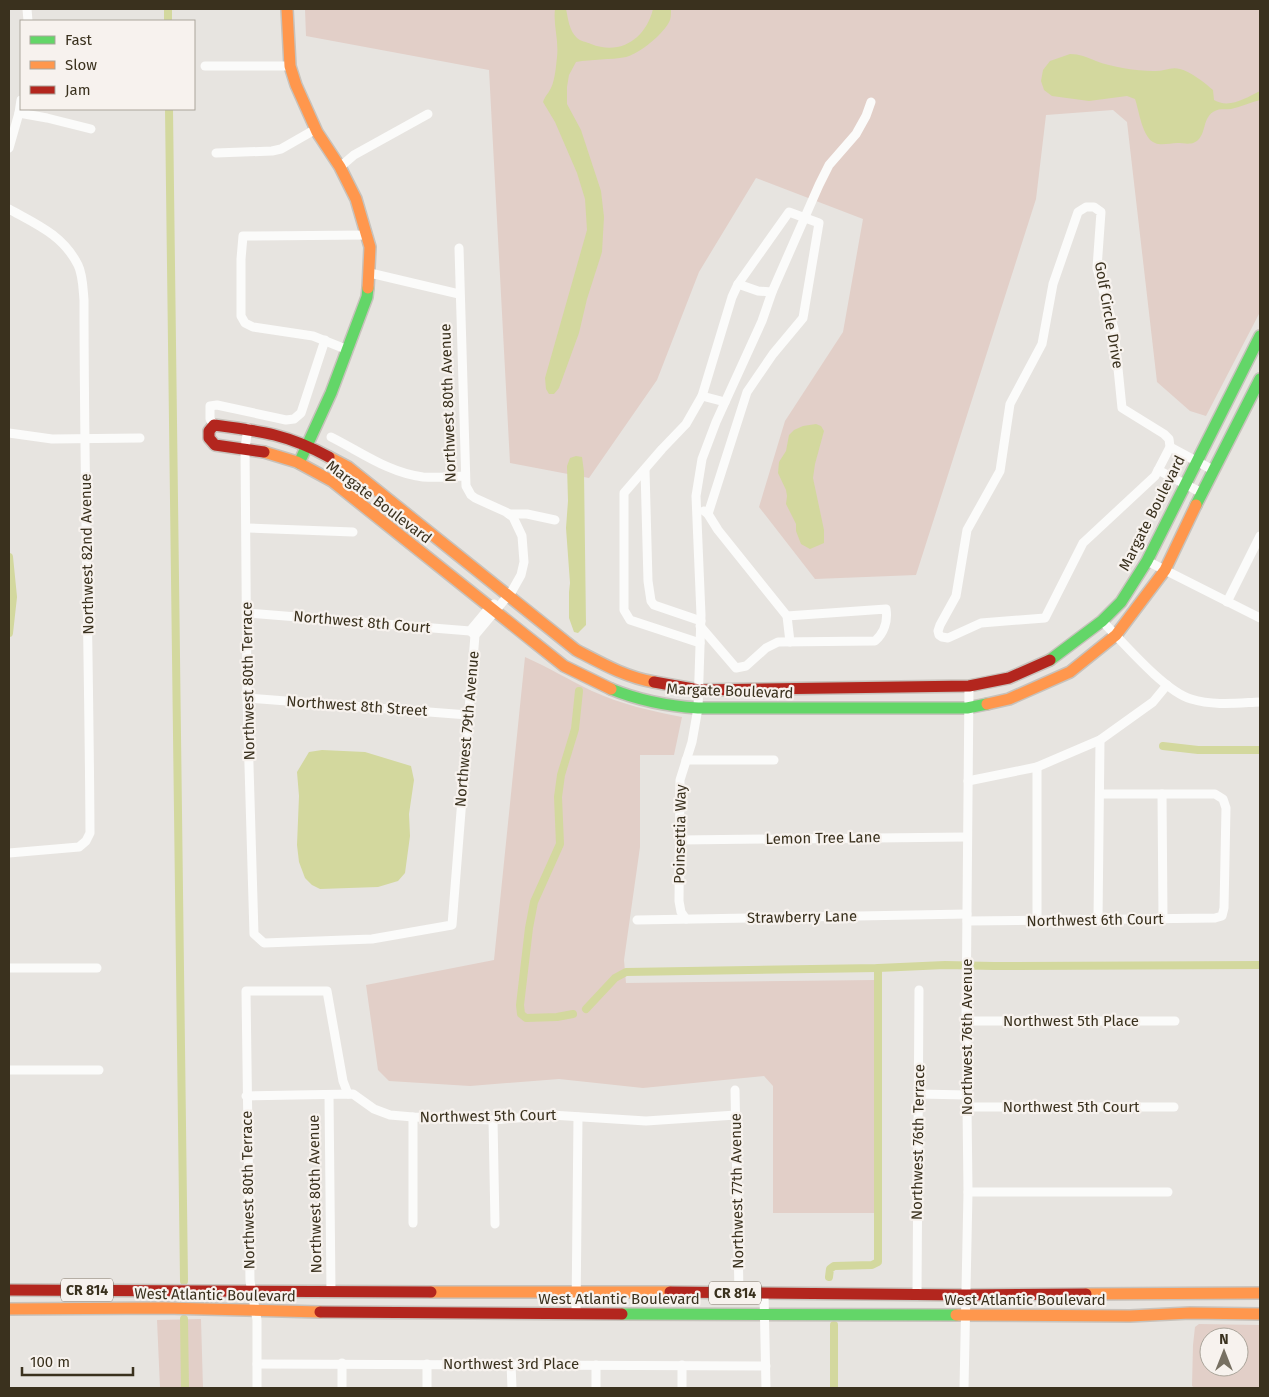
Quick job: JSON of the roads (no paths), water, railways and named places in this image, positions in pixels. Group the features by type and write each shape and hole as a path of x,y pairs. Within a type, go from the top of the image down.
{"street":[{"path":"287,9 290,66 302,101 356,199 370,247 370,274 367,297 331,393 299,463"},
{"path":"205,66 290,66"},
{"name":"Poinsettia Way","path":"686,919 679,901 680,780 692,742 698,708 701,624 696,496 702,459 725,402 762,321 772,292 829,165 856,134 871,102"},
{"path":"9,148 20,106"},
{"path":"19,113 91,129"},
{"path":"340,167 354,155 428,114"},
{"path":"216,152 272,151 281,149 316,129"},
{"name":"Golf Circle Drive","path":"1086,207 1094,207 1101,212 1098,268 1114,329 1122,408 1164,434 1169,439 1170,447 1155,476 1083,543 1044,618 981,623 948,638 939,635 940,625 956,596 966,530 1000,471 1010,404 1042,344 1053,284 1078,212 1086,207"},
{"name":"Northwest 82nd Avenue","path":"9,209 50,231 68,250 79,266 84,300 84,440 89,650 90,833 86,841 79,847 9,853"},
{"path":"700,643 630,620 624,610 624,493 662,448 686,424 702,396 732,297 738,284 788,212 806,217 819,223 803,318 773,354 748,392 708,514"},
{"path":"348,350 313,336 253,328 245,323 241,316 243,236 367,235"},
{"name":"Northwest 80th Avenue","path":"459,248 466,486 471,495 480,502 509,514 527,514 555,520"},
{"path":"370,274 459,294"},
{"path":"738,284 758,291 772,292"},
{"name":"Margate Boulevard","path":"1260,336 1147,561 1121,602 1102,621 1054,658 1009,678 968,686 699,690 638,679 612,669 576,650 348,467 307,445 277,434 248,428 214,425 208,433 212,443 274,454 299,463 332,481 564,666 601,686 630,697 660,705 698,708 967,708 1009,699 1070,672 1116,635 1165,570 1260,378"},
{"path":"214,425 210,419 210,406 217,405 286,420 294,419 301,412 325,340"},
{"path":"702,396 725,402"},
{"name":"Northwest 80th Terrace","path":"248,428 245,448 247,698 254,934 264,943 372,939 452,925"},
{"path":"9,433 52,439 140,438"},
{"name":"Margate Boulevard","path":"332,437 374,461 409,474 424,477 465,476"},
{"name":"Golf Circle Drive","path":"1170,447 1213,470"},
{"path":"644,470 648,581 651,601 654,605 701,624 736,668 746,666 766,648 778,642 875,641 882,635 887,617 886,609 786,616"},
{"path":"1158,470 1202,493"},
{"path":"696,506 708,514 718,530 786,616 790,642"},
{"path":"507,596 521,575 524,562 522,536 518,526 509,514"},
{"path":"247,528 353,532"},
{"path":"1227,602 1260,536"},
{"path":"1147,561 1260,618"},
{"name":"Northwest 79th Avenue","path":"452,925 468,715 472,633 492,609 507,596"},
{"name":"Northwest 8th Court","path":"247,613 472,633"},
{"path":"1102,621 1167,685 1190,699 1216,704 1260,702"},
{"path":"968,781 1036,767 1100,740 1153,702 1167,685"},
{"name":"Northwest 76th Avenue","path":"964,1388 968,1192 966,837 968,686"},
{"name":"Northwest 8th Street","path":"247,698 468,715"},
{"path":"1098,921 1101,794 1100,740"},
{"path":"686,760 774,760"},
{"path":"1036,767 1036,922"},
{"path":"1101,794 1162,794 1163,918"},
{"name":"Northwest 6th Court","path":"967,918 1036,922 1215,918 1222,916 1224,908 1226,808 1223,799 1215,794 1162,794"},
{"name":"Lemon Tree Lane","path":"680,840 966,837"},
{"name":"Strawberry Lane","path":"637,920 967,918"},
{"path":"9,968 97,968"},
{"name":"Northwest 76th Terrace","path":"917,1294 919,990"},
{"name":"Northwest 80th Terrace","path":"257,1388 256,1320 250,1292 246,992 327,992 343,1081 348,1094"},
{"name":"Northwest 5th Place","path":"966,1021 1175,1021"},
{"path":"9,1070 99,1070"},
{"name":"Northwest 77th Avenue","path":"735,1090 739,1293"},
{"path":"246,1096 348,1094"},
{"name":"Northwest 5th Court","path":"348,1094 353,1094 374,1109 390,1115 413,1117 493,1120 551,1115 646,1121 736,1115"},
{"path":"919,1094 967,1095"},
{"name":"Northwest 80th Avenue","path":"329,1095 331,1292"},
{"name":"Northwest 5th Court","path":"967,1107 1174,1107"},
{"path":"413,1117 413,1223"},
{"path":"576,1314 578,1117"},
{"path":"493,1120 495,1224"},
{"path":"968,1192 1168,1192"},
{"name":"West Atlantic Boulevard","path":"9,1290 209,1290 250,1292 576,1291 966,1295 1260,1293"},
{"path":"764,1294 766,1388"},
{"name":"West Atlantic Boulevard","path":"9,1309 164,1308 254,1311 576,1314 764,1313 1130,1316 1190,1313 1260,1314"},
{"name":"Northwest 3rd Place","path":"257,1364 766,1366"},
{"path":"342,1364 342,1388"},
{"path":"426,1364 427,1388"},
{"path":"511,1364 512,1388"},
{"path":"596,1365 596,1388"},
{"path":"682,1365 682,1388"}],"waterway":[{"path":"168,9 168,20"},
{"path":"169,110 184,1281"},
{"path":"9,557 13,597 9,633"},
{"path":"573,1014 557,1017 526,1018 521,1014 520,1005 534,902 560,844 558,797 561,775 575,729 579,691"},
{"path":"1163,746 1198,750 1260,750"},
{"path":"586,1009 615,978 626,972 878,968 945,965 1260,965"},
{"path":"829,1277 830,1269 834,1266 872,1265 878,1262 878,968"},
{"path":"184,1319 185,1388"},
{"path":"834,1325 834,1388"}]}
